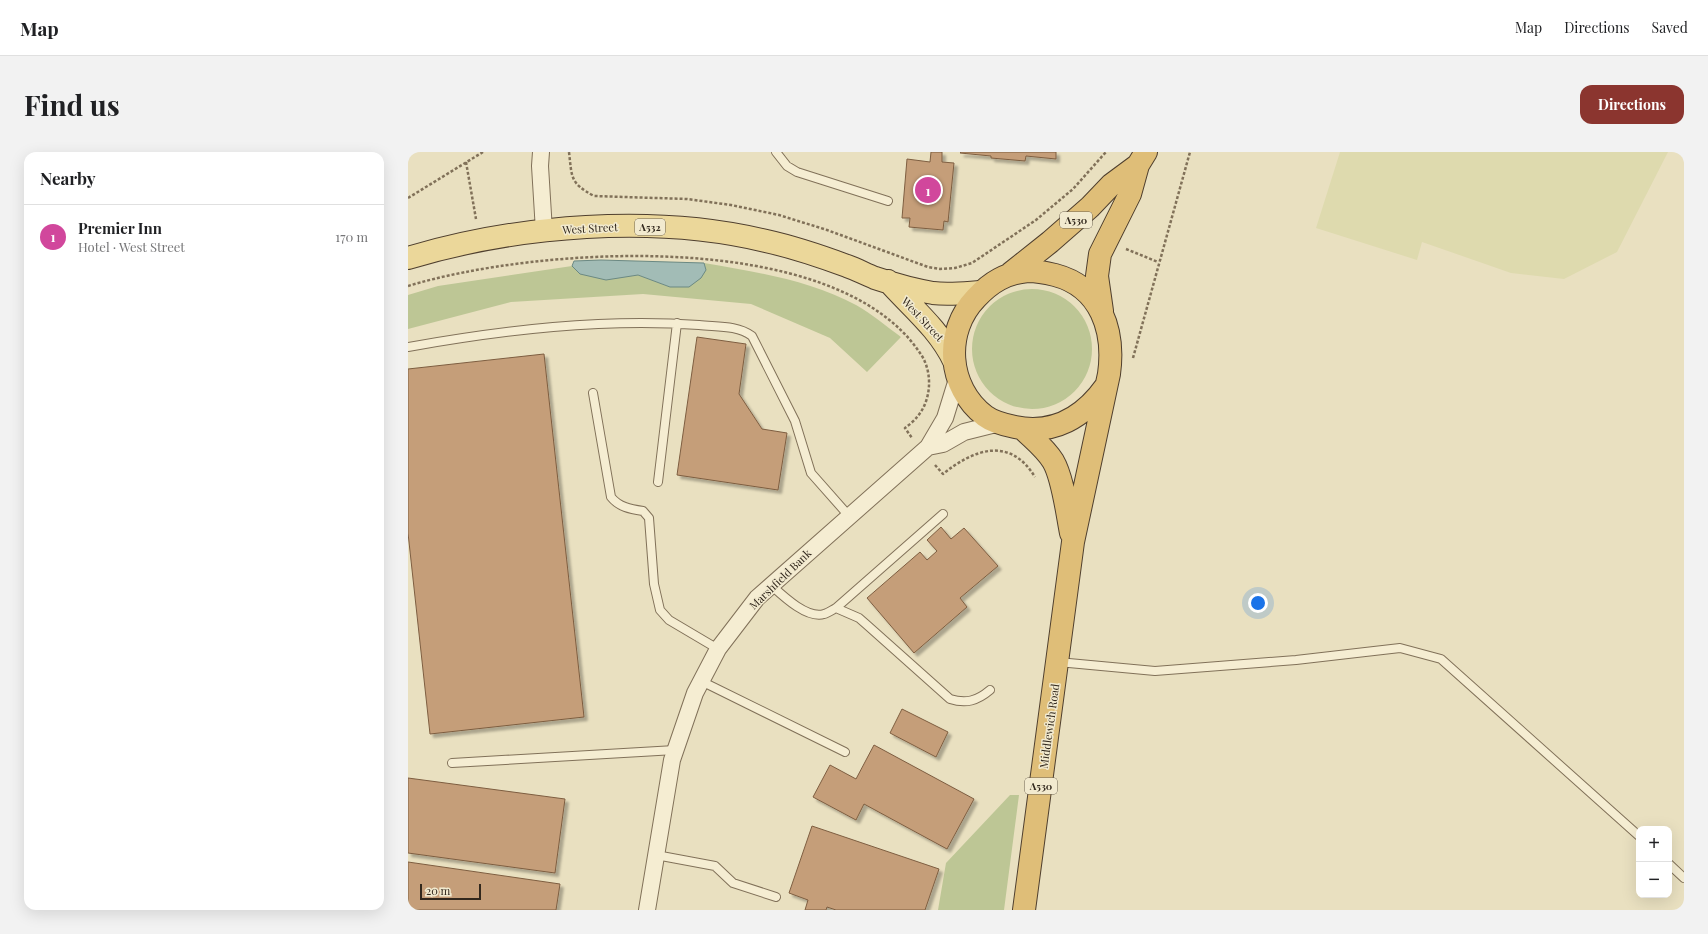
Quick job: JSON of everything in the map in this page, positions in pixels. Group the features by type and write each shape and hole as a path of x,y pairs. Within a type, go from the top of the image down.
{"highway":[{"name":"A530","path":"1011,273 1050,242 1090,207 1111,185 1142,158"},
{"name":"A530","path":"1102,312 1097,276 1100,254 1130,194 1142,158"},
{"path":"1102,312 1088,294 1078,285 1062,277 1030,271 1011,273 981,292 970,303 955,334 956,370 964,392 985,416 1000,424 1023,429 1043,429 1058,425 1074,418 1088,408 1106,386"},
{"name":"Middlewich Road","path":"1024,910 1073,542 1110,362 1109,334 1102,312"},
{"name":"Middlewich Road","path":"1023,429 1046,451 1054,462 1059,475 1073,542"}],"main road":[{"name":"West Street","path":"408,258 437,249 479,240 544,231 590,227 640,226 686,228 726,233 766,241 811,253 874,278 933,293 981,292"},
{"name":"West Street","path":"888,281 937,332 947,345 956,370"}],"street":[{"path":"541,152 540,166 544,231"},
{"name":"Marshfield Bank","path":"647,910 672,760 695,693 718,649 757,598 925,449 945,418 956,370"},
{"name":"Marshfield Bank","path":"925,449 943,444 964,432 1000,424"}],"lane":[{"path":"776,152 787,166 797,172 888,201"},
{"path":"408,347 445,340 557,326 626,322 677,323 732,328 745,331 752,336 795,421 811,473 849,516"},
{"path":"658,482 677,323"},
{"path":"593,393 611,497 616,504 642,511 649,518 654,584 660,610 669,620 718,649"},
{"path":"770,586 790,601 809,612 823,614 836,608 943,514"},
{"path":"836,608 859,618 950,699 961,702 973,701 990,690"},
{"path":"1057,662 1155,671 1296,660 1400,648 1441,659 1636,833"},
{"path":"702,681 845,752"},
{"path":"452,763 675,750"},
{"path":"656,855 715,866 733,883 776,896"},
{"path":"1672,867 1684,878"}],"path":[{"path":"408,198 483,152"},
{"path":"569,152 572,177 584,191 594,196 687,199 738,206 793,219 917,263 940,269 955,268 972,264 1018,233 1073,189 1106,152"},
{"path":"1131,364 1190,152"},
{"path":"466,162 483,269"},
{"path":"408,286 483,269 542,260 586,256 677,257 727,261 764,268 820,282 854,298 880,313 908,335 922,355 929,378 927,400 917,417 905,428 925,449 943,474 968,456 989,450 1010,454 1018,458 1032,471 1038,481 1059,475"}],"shaded area":[{"path":"1340,152 1668,152 1617,252 1564,279 1511,273 1422,242 1417,260 1316,228"}],"green space":[{"path":"704,263 782,278 820,289 856,305 901,337 867,372 830,338 751,304 643,294 511,302 408,329 408,295 438,286 572,266 580,274 623,276 638,275 670,287 706,270"},
{"path":"1032,289 1044,290 1055,294 1065,299 1074,307 1082,316 1087,326 1091,337 1091,361 1087,372 1082,382 1074,391 1065,399 1055,404 1044,408 1032,409 1020,408 1009,404 999,399 990,391 982,382 977,372 973,361 972,349 973,337 977,326 982,316 990,307 999,299 1009,294 1020,290"},
{"path":"1010,795 1019,795 1004,910 938,910 946,863"}],"water":[{"path":"601,260 704,263 706,270 701,278 689,287 670,287 638,275 606,280 580,274 572,266 574,261"}],"building":[{"path":"931,152 942,152 942,162 954,163 948,222 944,221 943,230 909,227 910,218 902,218 907,159 930,162"},
{"path":"1056,152 1056,159 1026,156 1025,161 991,158 991,156 960,153"},
{"path":"697,337 746,344 739,394 762,429 787,433 778,490 677,475"},
{"path":"544,354 584,717 430,734 408,533 408,369"},
{"path":"941,527 951,539 964,528 998,566 960,598 967,607 914,653 867,598 920,552 927,560 937,551 927,540"},
{"path":"902,709 948,732 936,757 890,733"},
{"path":"874,745 974,799 947,849 864,804 856,820 813,797 830,765 856,779"},
{"path":"408,778 565,799 555,873 408,853"},
{"path":"812,826 939,869 925,910 836,910 827,907 826,910 805,910 808,900 789,893"},
{"path":"408,862 560,884 556,910 408,910"}],"place":[{"name":"Premier Inn","path":"928,190"}]}
